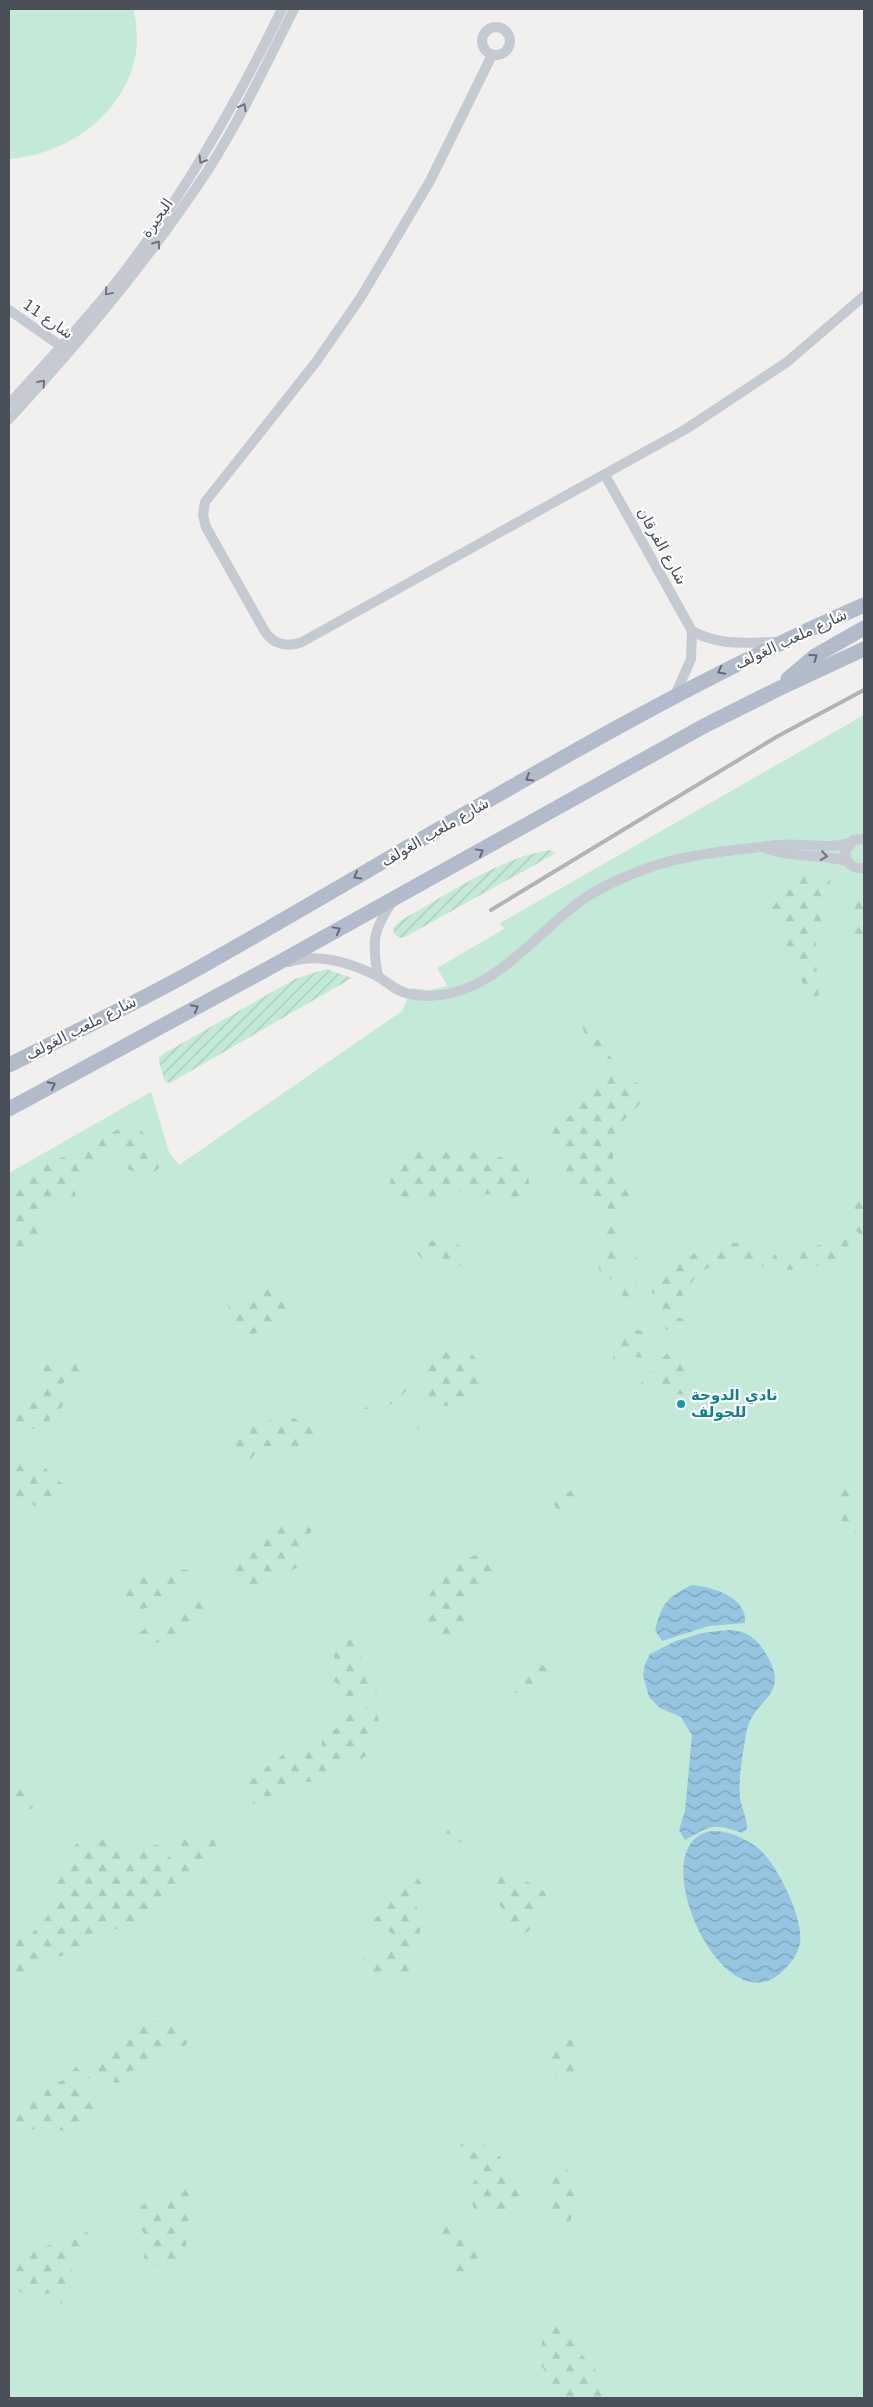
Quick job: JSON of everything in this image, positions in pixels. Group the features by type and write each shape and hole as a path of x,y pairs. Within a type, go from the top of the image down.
{"main road":[{"name":"شارع ملعب الغولف","path":"9,1065 202,966 675,695 780,642 864,605"},
{"path":"778,689 815,656 864,628"},
{"path":"9,1109 270,968 704,726 864,649"}],"street":[{"name":"البحيرة","path":"272,42 282,9"},
{"name":"البحيرة","path":"9,419 136,265 187,191 222,146 272,42 294,9"},
{"path":"492,55 430,181 382,264 316,362 263,431 210,494 203,509 204,521 266,634 274,641 289,645 297,644 314,636 686,429 743,393 787,362 864,296"},
{"name":"شارع 11","path":"9,310 65,349"},
{"name":"البحيرة","path":"9,404 65,349"},
{"name":"شارع الفرقان","path":"605,474 692,631"},
{"path":"675,695 693,651 692,631 723,643 780,642"},
{"path":"270,968 299,959 318,958 342,962 378,977 396,990 409,994 440,995 472,987 505,965 576,905 630,875 662,863 701,853 743,848 766,848 778,845 838,846 858,838 864,839"},
{"path":"847,861 845,852 849,843"},
{"path":"766,848 778,852 815,855 847,861 856,868 864,868"},
{"path":"378,977 374,947 375,936 380,920 396,897"}],"green space":[{"path":"9,9 134,9 137,38 135,59 125,85 114,103 101,118 68,142 29,156 9,159"},
{"name":"نادي الدوحة للجولف","path":"864,715 864,2398 9,2398 9,1173 151,1092 169,1152 179,1165 402,1011 412,988 429,990 447,986 437,968 504,929 500,923"},
{"path":"550,850 556,853 405,937 400,938 394,934 393,928 400,921 473,879 512,861"},
{"path":"824,872 829,877 830,893 817,934 816,959 819,1001 814,1011 772,909 781,894 793,883 807,875"},
{"path":"864,895 864,940 855,945 851,928 851,910 855,899"},
{"path":"326,969 352,978 170,1083 165,1082 159,1062 159,1057 163,1054 295,979"},
{"path":"583,1013 590,1013 605,1047 617,1067 635,1082 647,1087 641,1103 623,1121 613,1142 613,1163 633,1191 614,1212 621,1244 616,1276 607,1281 599,1270 598,1260 607,1239 603,1222 589,1203 555,1174 555,1167 565,1153 552,1134 555,1126 579,1109 581,1100 602,1079 603,1070 579,1021"},
{"path":"130,1125 135,1126 144,1133 155,1148 161,1158 159,1168 148,1173 132,1171 128,1169 126,1158 117,1152 96,1161 86,1173 72,1183 71,1188 75,1192 76,1199 64,1199 50,1206 46,1212 38,1247 9,1258 9,1180 93,1144 120,1128"},
{"path":"425,1148 450,1148 496,1156 520,1167 528,1175 529,1185 517,1201 488,1194 472,1196 462,1190 457,1191 450,1200 427,1198 400,1201 390,1184 394,1172 403,1162"},
{"path":"859,1200 864,1204 864,1238 853,1228 855,1225 845,1213 853,1208"},
{"path":"847,1231 859,1242 843,1255 826,1263 786,1270 784,1256 778,1253 825,1244"},
{"path":"444,1237 471,1252 470,1258 462,1265 450,1269 438,1262 425,1262 415,1251 424,1243"},
{"path":"733,1243 756,1245 770,1250 779,1261 781,1270 771,1272 756,1263 741,1259 726,1260 712,1266 699,1275 688,1287 680,1301 675,1317 685,1319 674,1330 667,1330 660,1319 661,1295 652,1293 654,1278 659,1269 662,1266 671,1272 684,1259 699,1251"},
{"path":"633,1257 639,1259 632,1308 619,1307"},
{"path":"272,1288 280,1294 287,1305 286,1319 272,1324 245,1339 230,1316 228,1304 237,1307 242,1305 247,1296"},
{"path":"623,1328 642,1331 646,1338 643,1358 622,1355 618,1384 613,1376 612,1368 614,1349 619,1345"},
{"path":"451,1346 466,1350 475,1357 480,1368 480,1383 473,1395 468,1399 461,1403 435,1409 417,1430 412,1427 413,1422 427,1407 423,1391 428,1365 437,1352"},
{"path":"672,1349 683,1354 691,1364 690,1375 686,1381 695,1389 696,1397 660,1391 660,1387 641,1384 643,1371 656,1371 661,1359"},
{"path":"62,1362 66,1365 79,1363 81,1370 74,1378 61,1384 69,1392 69,1397 60,1409 50,1415 49,1424 27,1431 14,1426 9,1411 12,1406 40,1385 42,1380 39,1377 45,1366"},
{"path":"403,1387 408,1388 399,1398 386,1407 372,1412 358,1412"},
{"path":"285,1413 316,1431 310,1441 296,1449 278,1446 264,1447 248,1462 242,1464 234,1453 232,1441 237,1432 249,1425 269,1421"},
{"path":"9,1456 41,1464 53,1477 69,1489 68,1494 56,1503 41,1507 9,1494"},
{"path":"850,1478 849,1487 856,1534 849,1538 844,1534 840,1498"},
{"path":"575,1489 581,1492 575,1502 557,1511 553,1502 554,1494 562,1494"},
{"path":"306,1519 311,1520 311,1531 301,1565 281,1574 265,1587 258,1590 244,1590 237,1582 228,1577 225,1572 255,1551 276,1528"},
{"path":"481,1554 494,1557 503,1566 502,1571 496,1579 480,1591 472,1600 455,1643 443,1645 437,1641 430,1631 426,1619 426,1607 430,1594 447,1572 469,1557"},
{"path":"187,1570 192,1572 195,1577 180,1591 161,1603 140,1609 129,1610 120,1608 116,1597 130,1584 158,1573"},
{"path":"209,1597 211,1602 209,1606 175,1635 165,1641 149,1644 140,1638 140,1632 144,1629 176,1614 196,1601"},
{"path":"349,1636 356,1640 361,1659 378,1683 376,1692 369,1698 362,1699 355,1695 345,1698 339,1692 338,1684 330,1679 331,1671 336,1664 332,1647 341,1638"},
{"path":"533,1660 546,1667 551,1679 540,1689 515,1693 526,1661"},
{"path":"367,1708 375,1709 379,1721 368,1753 361,1760 325,1777 309,1782 296,1780 288,1795 280,1796 272,1793 266,1804 249,1804 245,1802 244,1798 247,1789 244,1782 260,1776 267,1766 278,1762 279,1758 288,1751 304,1747 321,1748 323,1736 337,1728 336,1720 339,1717"},
{"path":"9,1781 14,1782 20,1788 23,1786 27,1789 27,1801 33,1807 28,1814 9,1812"},
{"path":"465,1821 468,1828 466,1843 445,1838 447,1831"},
{"path":"98,1834 114,1839 127,1856 131,1857 152,1844 159,1846 169,1857 175,1859 177,1855 174,1843 177,1840 190,1838 210,1838 221,1843 226,1848 222,1855 206,1864 152,1914 127,1926 110,1931 79,1950 45,1961 30,1977 17,1979 9,1976 9,1944 31,1934 44,1921 53,1907 58,1882 69,1865 72,1848 85,1837"},
{"path":"501,1872 538,1886 546,1893 544,1909 537,1922 526,1933 511,1940 505,1935 506,1914 496,1900 494,1876"},
{"path":"415,1875 423,1885 418,1890 414,1902 423,1919 416,1946 409,1954 408,1961 412,1966 411,1973 403,1976 385,1975 372,1979 364,1977 355,1967 358,1961 364,1958 370,1961 376,1960 382,1948 388,1948 393,1943 394,1937 390,1932 376,1928 373,1922 387,1908 400,1884"},
{"path":"150,2021 166,2021 187,2032 190,2041 182,2048 165,2053 158,2064 129,2072 117,2083 94,2076 85,2080 87,2089 104,2100 101,2106 86,2117 87,2126 84,2132 77,2135 50,2128 39,2128 24,2132 22,2129 9,2128 9,2097 18,2102 21,2097 30,2094 36,2097 40,2106 46,2109 51,2104 41,2090 42,2087 64,2080 78,2065 101,2059 106,2050 132,2035 141,2025"},
{"path":"566,2030 574,2036 578,2058 569,2082 561,2082 549,2071 554,2043 561,2033"},
{"path":"477,2135 489,2150 500,2156 503,2168 518,2175 521,2179 521,2196 506,2210 478,2210 473,2207 470,2187 478,2176 459,2156 458,2149 465,2139"},
{"path":"563,2167 573,2174 576,2184 570,2225 560,2230 552,2223 548,2213 555,2196 551,2180 556,2171"},
{"path":"178,2189 187,2189 195,2194 195,2201 190,2210 191,2219 179,2226 172,2224 169,2218 162,2218 166,2226 173,2228 175,2235 186,2241 186,2260 171,2268 147,2263 144,2257 147,2240 141,2228 149,2223 139,2214 139,2208 152,2198 168,2198"},
{"path":"439,2219 452,2221 459,2233 470,2240 477,2251 477,2258 462,2276 455,2277 449,2274 448,2268 454,2249 440,2244 438,2241 436,2232"},
{"path":"75,2229 87,2232 92,2241 85,2252 69,2256 69,2266 77,2277 75,2284 68,2289 71,2302 68,2304 58,2303 50,2293 30,2297 18,2291 14,2282 9,2280 9,2257 26,2261 37,2248 53,2244"},
{"path":"558,2325 564,2326 571,2333 575,2331 578,2333 582,2354 593,2365 596,2377 605,2382 613,2398 560,2398 555,2391 555,2385 549,2385 546,2373 541,2365 542,2342 546,2332"}],"water":[{"path":"692,1585 718,1591 735,1600 741,1606 745,1623 709,1626 662,1641 655,1630 663,1607 676,1594"},
{"path":"728,1630 739,1631 756,1641 772,1665 775,1677 774,1687 750,1721 746,1734 741,1766 740,1799 747,1829 742,1833 724,1827 712,1827 700,1831 685,1840 679,1830 685,1811 692,1735 681,1717 660,1708 649,1697 643,1675 645,1664 650,1654 676,1641 702,1633"},
{"path":"713,1831 737,1836 758,1848 773,1866 788,1892 798,1920 800,1943 788,1966 769,1980 763,1982 742,1979 722,1964 704,1941 691,1913 684,1885 685,1859 694,1840"}],"railway":[{"path":"491,910 778,736 864,690"}],"place":[{"name":"نادي الدوحة للجولف","path":"681,1404"}]}
